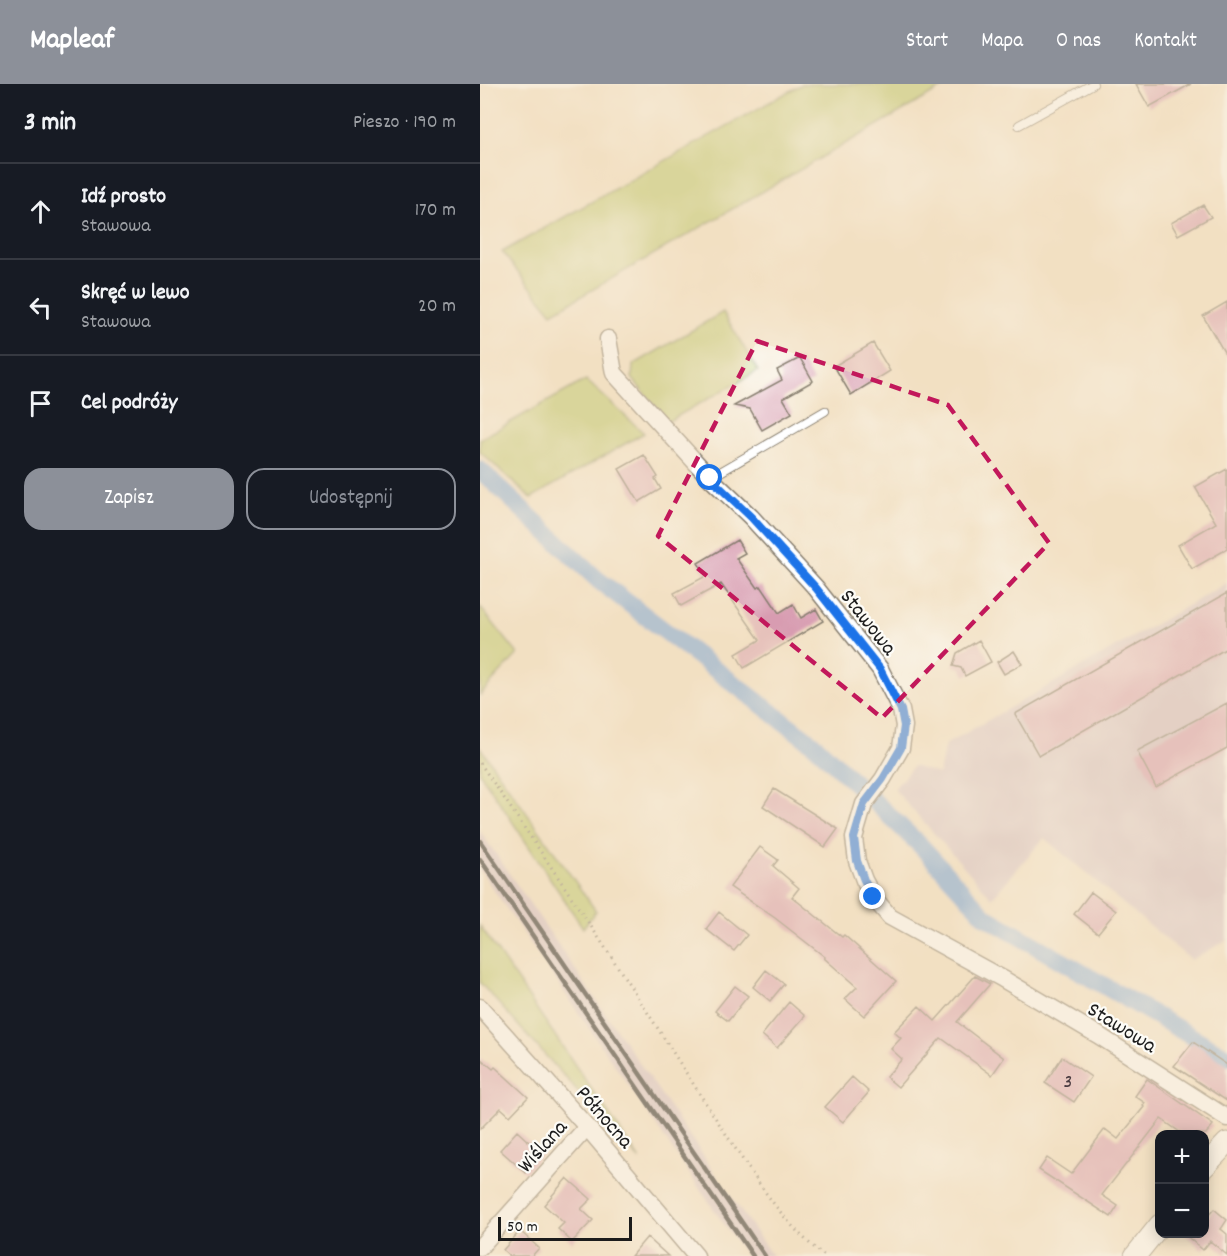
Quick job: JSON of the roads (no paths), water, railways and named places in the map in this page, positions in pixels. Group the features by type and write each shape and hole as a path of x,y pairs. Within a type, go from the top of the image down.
{"street":[{"name":"Stawowa","path":"608,339 614,374 816,588 880,669 901,710 904,726 901,748 883,779 864,804 854,838 857,861 873,897 890,917 1003,979 1098,1035 1227,1118"},
{"name":"Północna","path":"483,1017 587,1127 693,1255"},
{"name":"Wiślana","path":"480,1247 587,1127"},
{"path":"1209,1162 1227,1143"},
{"path":"1135,1256 1155,1231"}],"lane":[{"path":"1019,125 1094,84"},
{"path":"710,478 825,411"}],"waterway":[{"path":"480,470 598,580 817,747 922,847 986,917 1227,1057"}],"railway":[{"path":"480,841 765,1256"},
{"path":"480,859 753,1256"}]}
